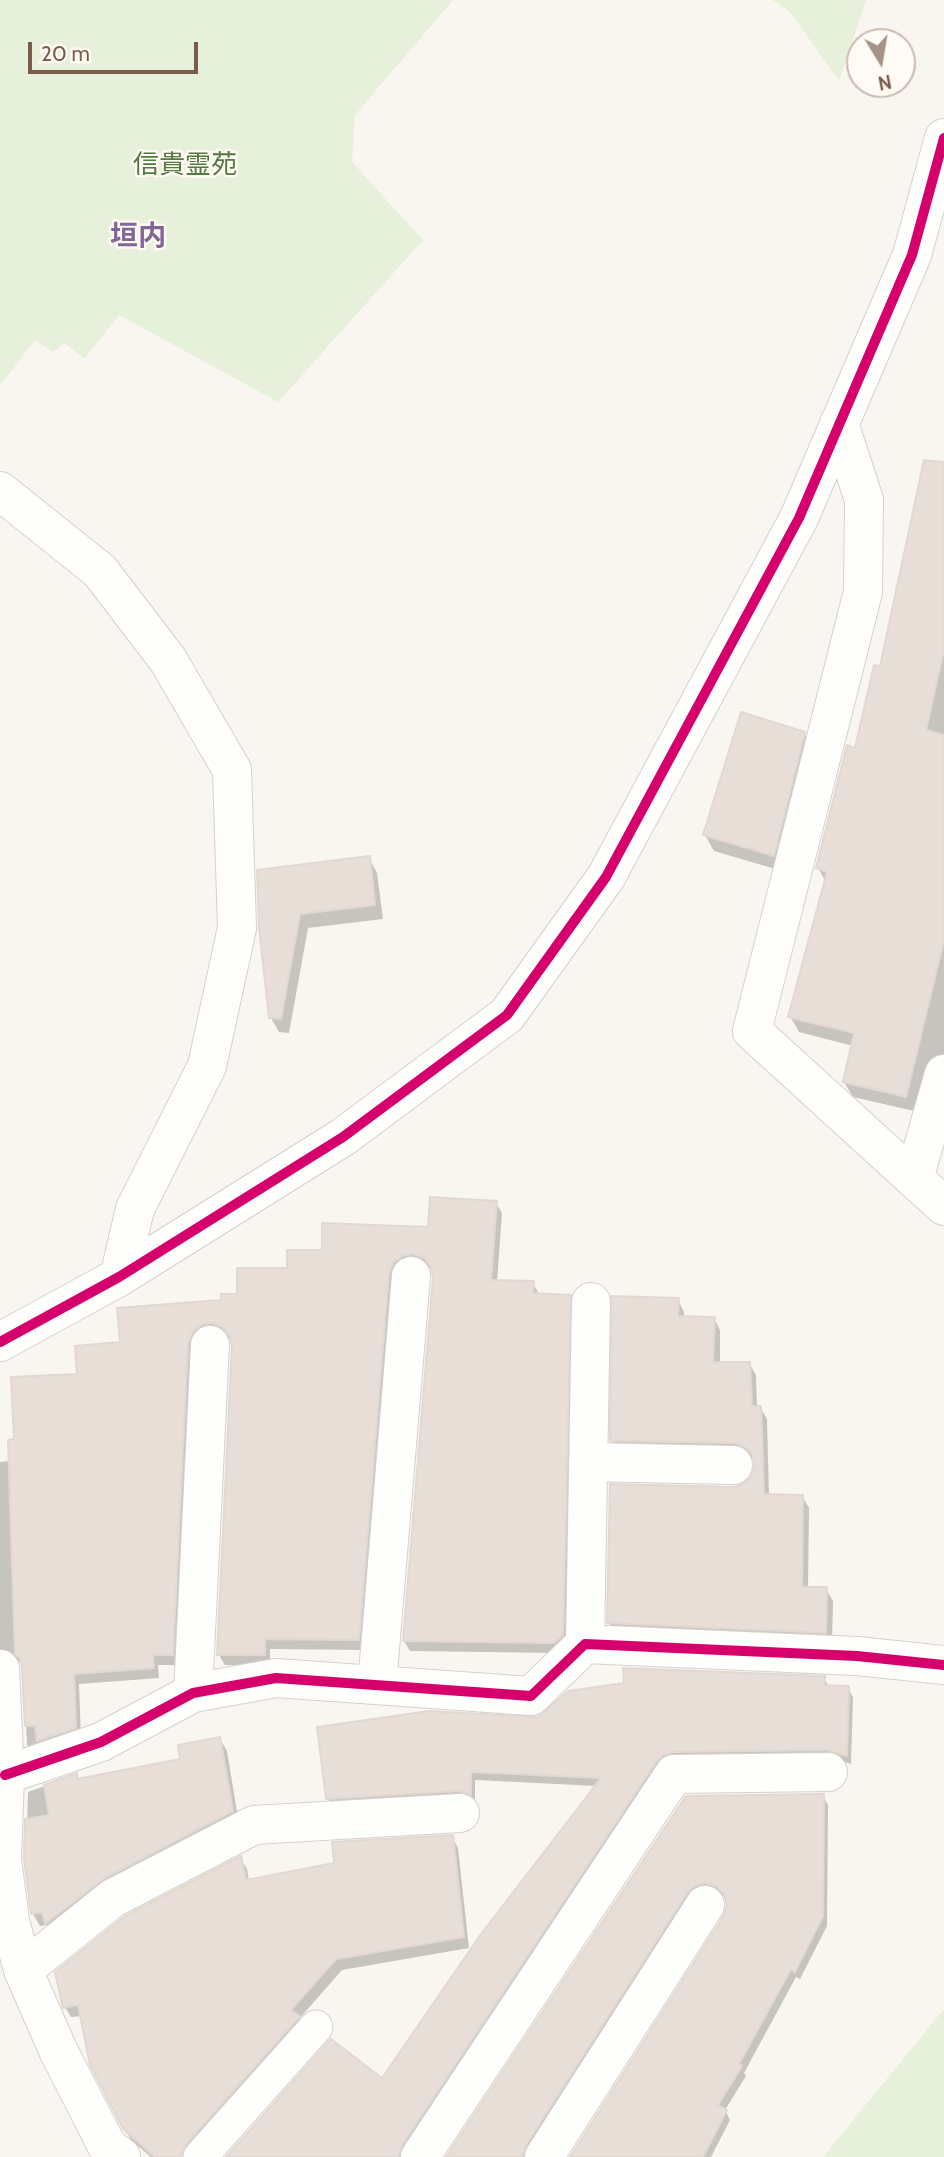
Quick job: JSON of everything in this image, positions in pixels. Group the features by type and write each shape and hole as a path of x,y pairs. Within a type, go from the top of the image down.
{"street":[{"path":"0,1342 119,1277 343,1137 507,1015 606,877 799,518 912,255 944,138"},
{"path":"839,423 864,500 863,592 751,1031 944,1206"},
{"path":"0,491 100,571 168,660 232,770 237,928 207,1066 135,1209 119,1277"},
{"path":"914,1179 944,1074"},
{"path":"377,1685 411,1276"},
{"path":"5,1775 101,1742 193,1693 276,1678 531,1696 585,1644 591,1302"},
{"path":"193,1693 210,1345"},
{"path":"588,1462 733,1465"},
{"path":"585,1644 857,1656 944,1665"},
{"path":"0,1669 5,1775 1,1835 10,1921 23,1970 58,2050 107,2146 121,2157"},
{"path":"420,2157 674,1774 828,1772"},
{"path":"23,1970 113,1898 254,1825 460,1812"},
{"path":"544,2157 705,1905"}],"lane":[{"path":"200,2157 316,2027"}],"green space":[{"name":"信貴霊苑","path":"0,0 453,0 355,115 352,162 423,240 278,402 119,315 84,359 65,343 53,352 35,340 0,386"},
{"path":"773,0 866,0 857,28 846,28 846,60 839,81 791,13"},
{"path":"944,2009 944,2157 823,2157"}],"building":[{"path":"924,460 944,462 944,650 926,730 944,735 944,940 906,1097 843,1082 854,1033 788,1017 827,872 816,868 847,745 855,748 874,665 880,666"},
{"path":"741,712 805,732 774,856 703,835"},
{"path":"370,856 375,905 300,914 281,1019 269,1018 259,927 257,870"},
{"path":"430,1197 497,1201 491,1280 534,1281 533,1293 571,1295 563,1635 554,1643 403,1641 433,1278 431,1267 424,1258 413,1254 402,1256 393,1263 389,1274 359,1640 265,1639 265,1655 217,1655 232,1346 230,1336 222,1327 212,1323 201,1325 192,1333 188,1344 173,1655 153,1655 154,1668 74,1674 76,1728 37,1741 35,1726 25,1726 22,1668 20,1658 15,1654 8,1440 14,1439 11,1377 77,1374 75,1346 120,1342 117,1308 221,1300 221,1294 237,1294 237,1268 287,1268 287,1250 322,1250 322,1223 428,1227"},
{"path":"611,1296 679,1298 678,1316 715,1317 713,1362 750,1362 752,1406 761,1406 764,1494 803,1495 802,1587 827,1587 826,1633 607,1623 610,1484 733,1487 743,1484 751,1477 755,1465 752,1454 745,1447 734,1443 610,1441"},
{"path":"623,1668 825,1676 824,1685 849,1686 847,1756 828,1750 674,1752 663,1755 402,2145 398,2157 226,2157 331,2039 382,2078 481,1934 601,1778 471,1772 471,1795 459,1791 326,1799 317,1727 429,1711 538,1717 568,1691 624,1683"},
{"path":"220,1737 233,1811 103,1879 45,1924 42,1912 31,1914 24,1858 25,1819 49,1815 44,1785 77,1773 77,1779 180,1759 178,1745"},
{"path":"824,1794 823,1916 795,1972 791,1969 739,2064 742,2066 718,2105 727,2110 703,2157 570,2157 723,1917 727,1905 724,1894 716,1886 705,1883 694,1886 687,1893 526,2145 522,2157 446,2157 686,1796"},
{"path":"453,1835 464,1937 336,1959 291,2010 300,2016 186,2144 181,2157 155,2157 123,2129 90,2065 78,2005 63,2008 55,1972 125,1916 241,1856 246,1880 334,1863 332,1842"}],"cycle path":[{"path":"0,1342 119,1277 343,1137 507,1015 606,877 799,518 912,255 944,138"},
{"path":"5,1775 101,1742 193,1693 276,1678 531,1696 585,1644 857,1656 944,1665"}],"district":[{"name":"垣内","path":"138,237"}]}
